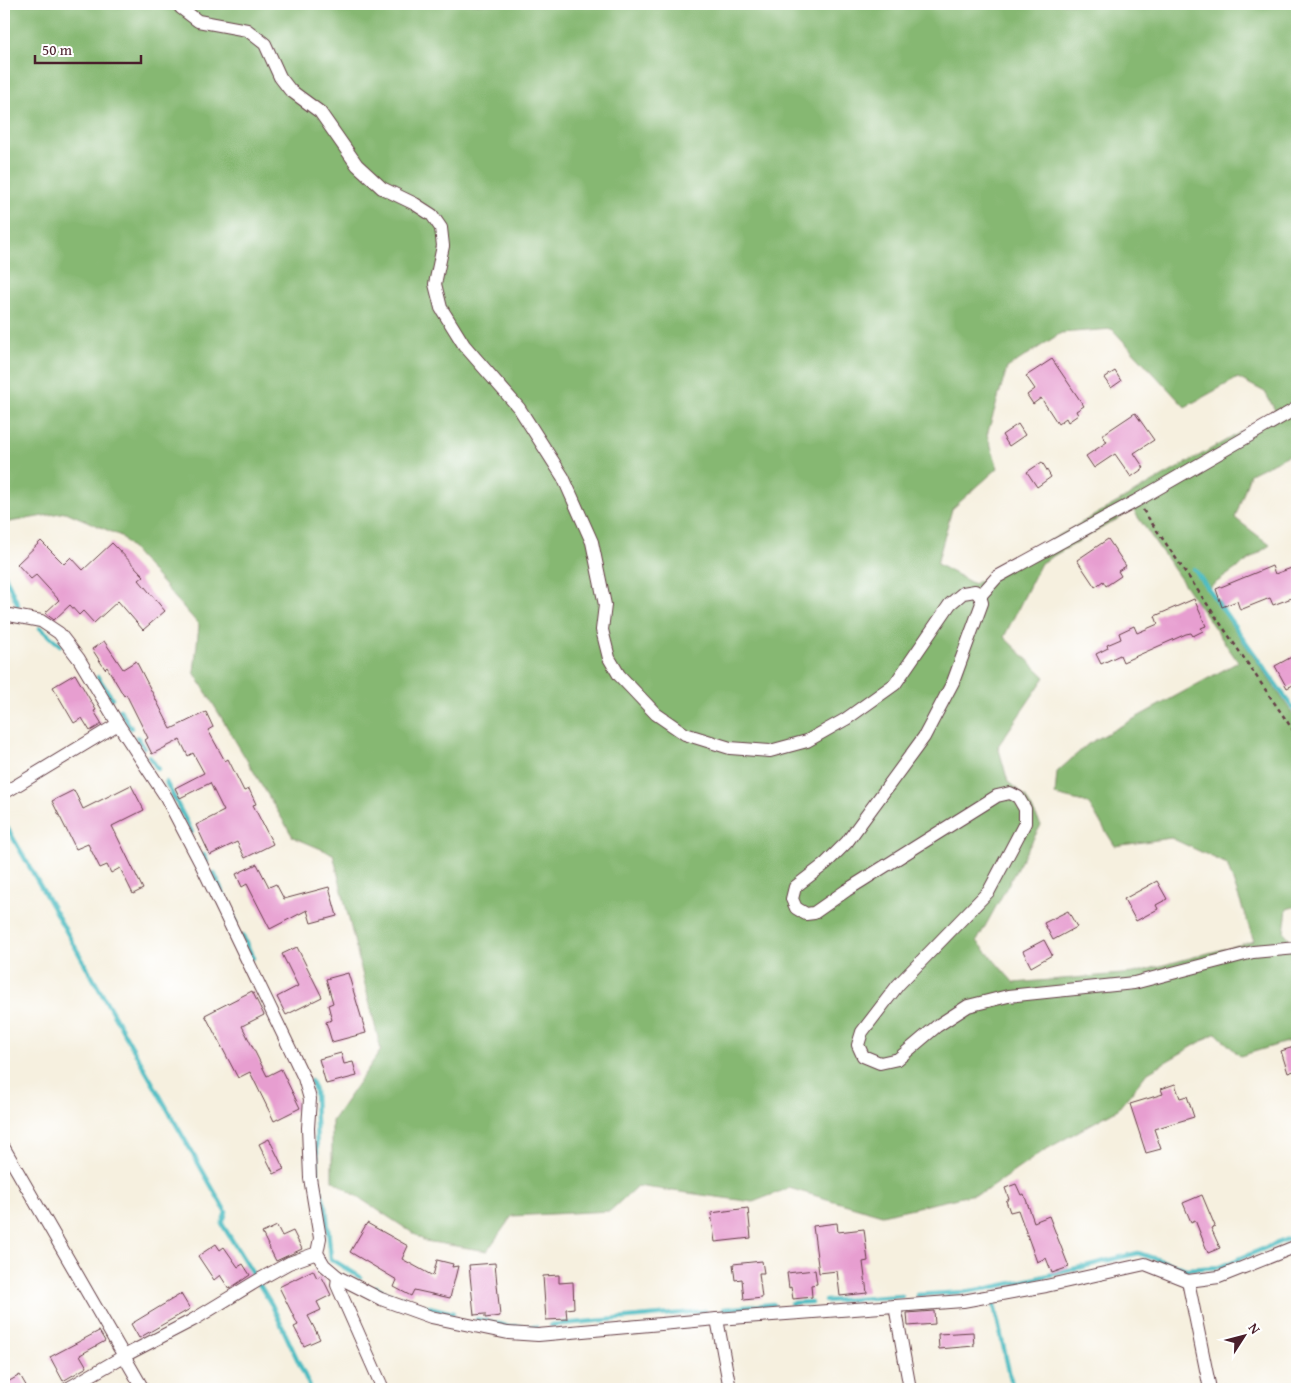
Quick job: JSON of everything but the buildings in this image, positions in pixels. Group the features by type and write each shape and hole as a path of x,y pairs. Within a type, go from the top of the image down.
{"street":[{"path":"178,4 198,21 247,30 266,44 280,77 290,90 320,112 357,165 382,188 415,204 432,215 441,228 443,246 435,284 441,308 464,346 518,408 563,477 592,542 605,605 602,630 609,658 619,675 656,714 686,734 730,748 770,751 807,741 846,719 895,684 950,604 963,592 975,590 980,596 982,603 953,682 924,737 847,842 825,864 795,887 792,899 796,908 806,914 814,913 847,890 998,796 1010,793 1018,797 1025,809 1025,823 989,891 898,985 862,1032 858,1045 863,1056 880,1063 898,1059 937,1026 968,1006 1008,996 1134,983 1253,952 1297,948"},
{"path":"980,596 997,577 1136,501 1297,408"},
{"path":"4,614 42,621 59,633 79,660 166,797 201,864 304,1078 310,1099 308,1128 310,1178 320,1238 317,1253 324,1265 338,1277 381,1299 431,1317 508,1334 538,1334 717,1318 963,1301 1046,1286 1145,1264 1188,1281 1219,1277 1297,1246"},
{"path":"4,794 118,724"},
{"path":"4,1148 143,1389"},
{"path":"67,1389 124,1356 193,1320 257,1280 289,1263 317,1253"},
{"path":"338,1277 337,1285 383,1389"},
{"path":"1188,1281 1210,1389"},
{"path":"895,1306 910,1389"},
{"path":"717,1318 730,1389"}],"path":[{"path":"1136,501 1297,736"}],"green space":[{"path":"4,4 1297,4 1297,451 1250,474 1235,518 1270,545 1207,589 1297,720 1297,906 1287,909 1284,932 1297,948 1297,1039 1240,1056 1216,1033 1148,1072 1118,1109 1045,1150 984,1192 882,1215 789,1188 753,1202 637,1186 610,1211 512,1216 487,1251 425,1241 332,1180 332,1121 381,1050 333,854 293,837 194,672 199,625 121,536 66,512 4,523","holes":["1112,329 1185,407 1238,378 1265,392 1276,412 974,584 937,564 952,509 998,468 987,435 1007,368 1061,333","1133,510 1238,662 1088,744 1057,772 1055,795 1088,803 1115,846 1171,838 1227,864 1254,941 1134,973 1014,983 977,941 1041,825 1025,796 1008,782 998,746 1045,677 1004,637 1041,563"]}],"waterway":[{"path":"1194,569 1297,714"},
{"path":"4,573 18,605"},
{"path":"40,628 60,645"},
{"path":"98,677 112,698"},
{"path":"120,710 131,728"},
{"path":"137,737 144,747"},
{"path":"149,756 158,769"},
{"path":"166,782 192,832"},
{"path":"4,822 226,1212 222,1224 272,1305 311,1389"},
{"path":"204,855 207,861"},
{"path":"214,873 236,922"},
{"path":"243,936 253,958"},
{"path":"311,1081 315,1091 318,1182 326,1208 331,1259 360,1277"},
{"path":"917,1295 964,1292 989,1288 1138,1253 1186,1269 1219,1267 1297,1235"},
{"path":"376,1287 387,1294 409,1301"},
{"path":"825,1301 902,1296"},
{"path":"791,1303 811,1302"},
{"path":"724,1309 773,1304"},
{"path":"994,1305 1013,1389"},
{"path":"425,1306 453,1313"},
{"path":"551,1325 705,1311"},
{"path":"477,1319 508,1326 536,1327"}]}
